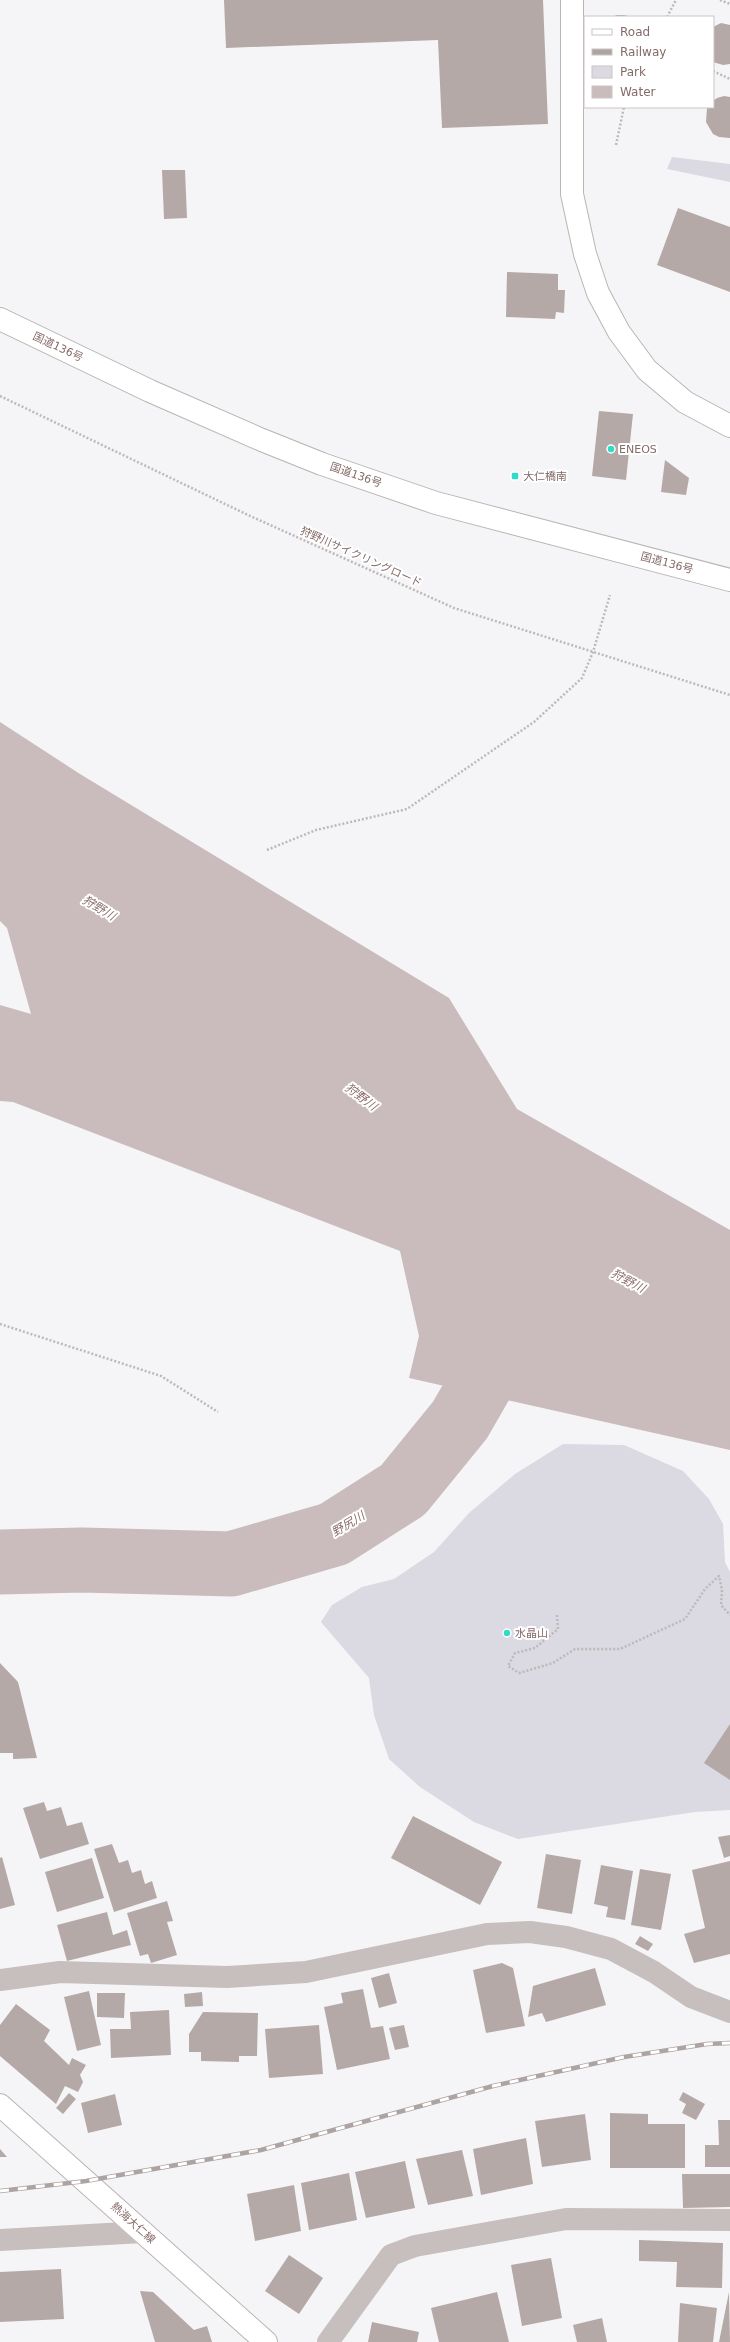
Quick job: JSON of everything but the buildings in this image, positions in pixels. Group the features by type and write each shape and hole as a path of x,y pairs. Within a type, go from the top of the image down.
{"main road":[{"path":"572,0 572,194 585,254 598,293 618,332 647,370 685,402 730,426"},
{"name":"国道136号","path":"0,319 150,391 262,440 322,464 436,503 730,580"},
{"name":"熱海大仁線","path":"0,2105 266,2342"}],"street":[{"path":"0,1980 60,1972 227,1977 306,1972 488,1934 530,1932 566,1937 611,1949 654,1972 691,1997 730,2012"},
{"path":"328,2342 391,2256 415,2246 566,2219 730,2220"},
{"path":"0,2240 143,2232"}],"path":[{"path":"668,16 676,0"},
{"path":"720,0 730,4"},
{"path":"714,71 730,79"},
{"path":"616,145 624,108"},
{"name":"狩野川サイクリングロード","path":"0,396 248,515 454,608 730,695"},
{"path":"267,850 316,830 407,809 534,722 582,678 593,652 610,595"},
{"path":"0,1324 161,1376 218,1412"},
{"path":"557,1615 558,1630 535,1648 515,1653 508,1666 519,1673 553,1663 575,1649 620,1649 685,1619 705,1588 719,1576 722,1590 721,1605 730,1615"}],"green space":[{"path":"672,157 730,164 730,182 667,169"},
{"path":"563,1444 624,1445 683,1471 709,1499 723,1524 725,1562 730,1572 730,1810 695,1812 518,1839 474,1822 420,1787 389,1759 374,1715 369,1678 321,1622 332,1605 362,1587 394,1579 434,1552 469,1513 515,1474"}],"water":[{"name":"狩野川","path":"0,722 80,774 449,998 517,1109 730,1230 730,1450 409,1378 419,1336 400,1251 13,1102 0,1101 0,1005 31,1014 7,928 0,921"}],"waterway":[{"name":"野尻川","path":"0,1562 82,1560 231,1564 334,1534 403,1490 460,1420 520,1316"}],"railway":[{"path":"0,2191 86,2181 261,2150 493,2086 624,2057 707,2044 730,2043"}],"place":[{"name":"ENEOS","path":"611,449"},
{"name":"大仁橋南","path":"515,476"},
{"name":"水晶山","path":"507,1633"}]}
